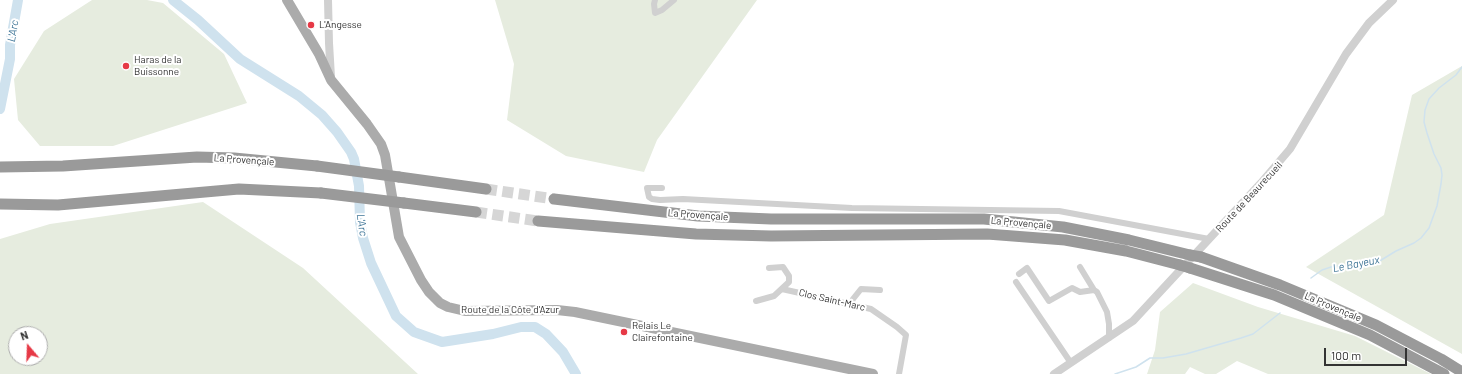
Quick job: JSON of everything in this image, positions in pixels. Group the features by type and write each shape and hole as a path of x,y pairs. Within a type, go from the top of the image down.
{"highway":[{"name":"La Provençale","path":"0,167 63,166 197,157 234,158 317,166 486,189"},
{"path":"0,204 58,205 239,189 321,193 476,212"},
{"name":"La Provençale","path":"554,199 698,216 771,219 984,219 1063,227 1129,240 1195,256 1280,285 1376,325 1441,359 1462,372"},
{"name":"La Provençale","path":"538,221 696,234 778,236 987,234 1065,240 1126,251 1185,266 1274,295 1370,335 1444,374"}],"main road":[{"name":"Route de la Côte d'Azur","path":"287,0 331,80 367,124 381,144 385,155 396,226 401,241 421,280 429,292 440,303 453,309 465,311 557,310 575,312 873,374"}],"street":[{"path":"328,0 331,80"},
{"path":"656,0 654,4 655,13 662,10 674,0"},
{"name":"Route de Beaurecueil","path":"1054,374 1123,329 1144,311 1283,159 1297,139 1346,54 1369,23 1393,0"},
{"path":"662,188 647,188 649,197 660,200 683,199 852,208 1059,211 1209,239"},
{"path":"756,301 774,296 789,282 789,276 786,269 783,267 769,268"},
{"path":"1080,267 1094,290 1097,292 1107,312 1109,338"},
{"path":"1019,274 1028,268 1049,300 1072,288 1080,292 1094,290"},
{"path":"1016,282 1071,363"},
{"path":"851,305 853,299 861,288 880,290"},
{"name":"Clos Saint-Marc","path":"782,289 871,309 906,335 899,374"}],"shaded area":[{"name":"Haras de la Buissonne","path":"92,0 147,0 163,3 224,54 247,103 113,146 40,146 18,120 14,79 44,31"},
{"path":"495,0 757,0 657,140 644,172 566,156 507,120 514,64"},
{"path":"1462,66 1462,354 1306,267 1384,215 1412,95"},
{"path":"203,202 303,268 418,374 0,374 0,239 50,224"},
{"path":"1193,283 1258,307 1355,336 1431,374 1268,374 1237,361 1216,374 1205,374 1190,367 1185,374 1147,374 1155,350 1160,312"}],"waterway":[{"name":"L'Arc","path":"0,109 10,59 10,45 18,0"},
{"name":"L'Arc","path":"173,0 198,20 240,59 299,96 322,115 337,132 354,159 359,186 360,222 363,238 371,263 396,316 414,332 442,342 493,334 521,327 535,327 546,334 563,352 576,374"},
{"name":"Le Bayeux","path":"1311,278 1322,270 1334,266 1369,265 1378,262 1396,251 1414,243 1421,238 1429,228 1437,206 1442,175 1441,168 1434,154 1424,122 1425,110 1429,99 1439,88 1456,75 1462,67"},
{"name":"Le Bayeux","path":"1115,374 1136,367 1150,358 1163,358 1186,354 1253,334 1280,313"}],"tunnel":[{"path":"486,189 554,199"},
{"path":"476,212 538,221"}],"place":[{"name":"L'Angesse","path":"311,25"},
{"name":"Haras de la Buissonne","path":"126,66"},
{"name":"Relais Le Clairefontaine","path":"624,332"}]}
